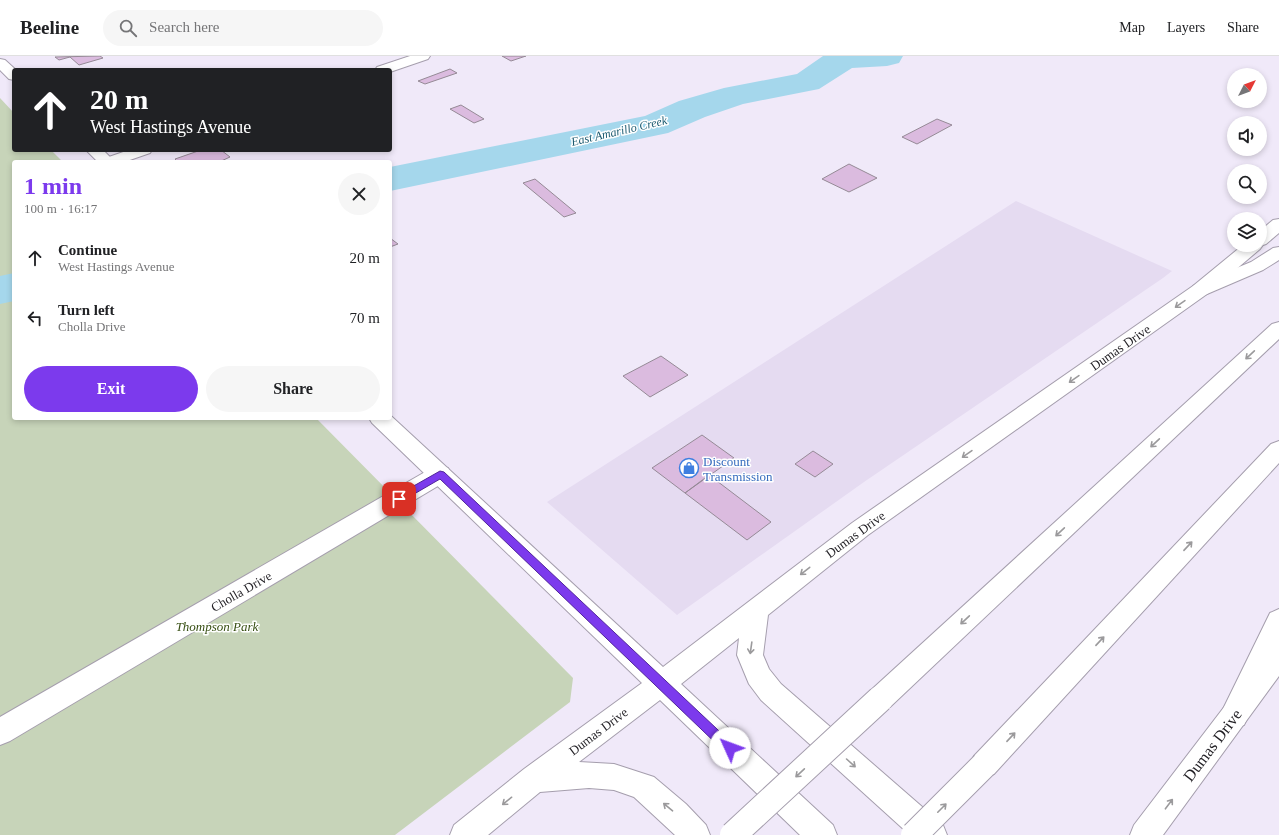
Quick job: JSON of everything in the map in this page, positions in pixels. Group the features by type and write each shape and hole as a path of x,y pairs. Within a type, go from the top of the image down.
{"main road":[{"path":"388,68 423,56"},
{"path":"0,63 12,74"},
{"path":"96,152 106,160"},
{"path":"114,160 138,152"},
{"path":"1267,234 1279,224"},
{"name":"Dumas Drive","path":"464,835 534,779 661,684 860,529 1200,290 1246,252"},
{"path":"1200,290 1257,266 1279,252"},
{"path":"733,835 1279,328"},
{"path":"382,420 822,835"},
{"path":"914,835 984,765 1279,449"},
{"name":"Cholla Drive","path":"0,732 440,474"},
{"path":"756,609 750,655 759,676 771,692 932,835"},
{"path":"1234,716 1279,620"},
{"name":"Dumas Drive","path":"1145,835 1279,655"},
{"path":"534,779 589,775 614,777 644,787 675,814 695,835"}],"shaded area":[{"path":"1016,201 1172,271 864,482 677,615 547,502"}],"green space":[{"name":"Thompson Park","path":"0,98 12,111 12,152 53,152 61,160 12,160 12,420 318,420 573,678 570,702 395,835 0,835"}],"building":[{"path":"100,56 103,58 79,65 70,57 59,60 55,57"},
{"path":"502,56 526,56 511,61"},
{"path":"450,69 457,73 425,84 418,81"},
{"path":"461,105 484,119 474,123 450,109"},
{"path":"937,119 952,125 917,144 902,137"},
{"path":"195,152 224,152 230,157 223,160 175,159"},
{"path":"849,164 877,178 849,192 822,179"},
{"path":"535,179 576,213 564,217 523,183"},
{"path":"392,240 398,244 392,246"},
{"path":"661,356 688,375 650,397 623,376"},
{"path":"702,435 734,458 685,493 652,468"},
{"path":"813,451 833,464 815,477 795,464"},
{"path":"709,475 771,522 747,540 685,493"}],"waterway":[{"name":"East Amarillo Creek","path":"392,179 655,125 692,109 736,95 807,82 835,63 846,58 887,56"},
{"name":"East Amarillo Creek","path":"0,291 12,287"}],"place":[{"name":"Discount Transmission","path":"689,468"}],"route":[{"path":"399,499 440,474 730,748"}]}
